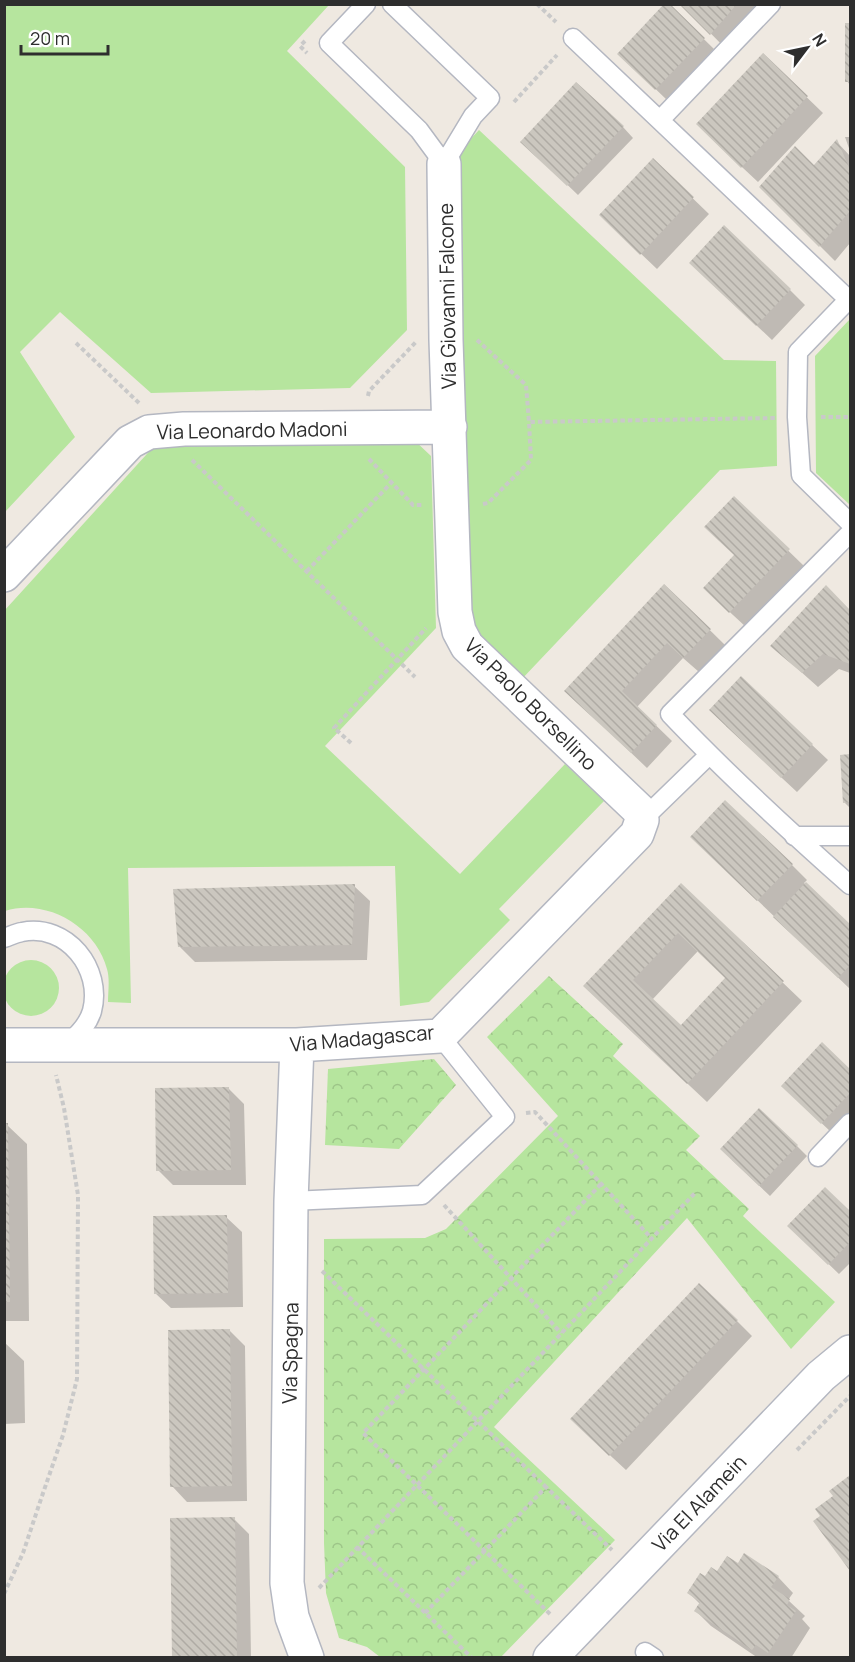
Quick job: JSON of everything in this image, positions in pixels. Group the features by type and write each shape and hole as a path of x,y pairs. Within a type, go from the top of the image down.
{"street":[{"name":"Via Giovanni Falcone","path":"444,164 446,340 450,427"},
{"name":"Via Leonardo Madoni","path":"4,575 130,442 149,432 184,429 450,427"},
{"name":"Via Paolo Borsellino","path":"450,427 455,612 459,631 467,646 639,810 642,820"},
{"name":"Via Madagascar","path":"4,1045 297,1045 440,1036 637,834 642,820"},
{"name":"Via Spagna","path":"297,1045 291,1201 287,1582 292,1617 307,1658"},
{"name":"Via El Alamein","path":"561,1646 821,1376 850,1352"}],"lane":[{"path":"366,4 328,43 419,130 444,164 473,116 489,98 392,4"},
{"path":"660,120 771,4"},
{"path":"573,38 850,299 798,352 797,417 801,474 850,523"},
{"path":"850,533 670,714 709,755 794,836 850,885"},
{"name":"Via Madagascar","path":"642,820 709,755"},
{"path":"794,836 850,836"},
{"path":"4,938 22,932 44,932 64,939 80,952 91,971 95,992 92,1012 82,1031 58,1046"},
{"path":"291,1201 422,1195 505,1117 440,1036"},
{"path":"818,1157 850,1123"}],"path":[{"path":"508,108 573,38 537,4"},
{"path":"308,38 300,46 308,55"},
{"path":"471,339 478,340 526,386 531,460 488,503 479,504"},
{"path":"367,401 369,391 414,343 421,342"},
{"path":"76,343 145,410"},
{"path":"529,422 850,417"},
{"path":"184,453 415,677"},
{"path":"368,454 370,461 413,504 430,506"},
{"path":"307,571 391,483"},
{"path":"351,743 334,728 429,624"},
{"path":"4,1594 27,1542 63,1435 77,1379 78,1195 64,1108 58,1046"},
{"path":"505,1117 535,1112 651,1239"},
{"path":"561,1646 485,1551 363,1433 601,1184"},
{"path":"429,1188 561,1334"},
{"path":"320,1599 319,1587 695,1193"},
{"path":"318,1268 633,1571"},
{"path":"425,1613 546,1487"},
{"path":"357,1547 472,1658"}],"green space":[{"path":"5,4 329,5 287,51 405,167 407,330 350,388 151,393 60,312 20,352 75,437 5,512"},
{"path":"479,130 724,360 776,361 777,466 720,470 520,681 465,629 454,157"},
{"path":"850,319 850,505 816,473 815,356"},
{"path":"413,439 431,456 436,628 325,746 460,874 565,764 604,801 499,909 510,920 429,1002 400,1006 395,866 128,868 131,1003 108,1002 107,969 92,940 81,929 68,919 37,909 21,908 5,911 4,611 156,444"},
{"path":"25,960 37,960 47,964 55,972 59,988 55,1004 47,1012 37,1016 25,1016 15,1012 7,1004 3,994 3,982 7,972 15,964"},
{"path":"549,976 623,1044 613,1056 700,1136 686,1150 749,1209 743,1216 835,1302 791,1349 687,1218 494,1427 615,1540 501,1657 380,1657 367,1647 339,1638 326,1593 324,1239 425,1238 446,1229 558,1116 487,1037"},
{"path":"434,1059 456,1085 399,1149 325,1145 328,1069"}],"building":[{"path":"664,4 670,4 705,38 655,90 617,54"},
{"path":"679,4 737,4 710,35"},
{"path":"845,23 850,23 850,82 845,82"},
{"path":"763,53 808,96 741,168 696,124"},
{"path":"576,82 624,126 567,186 520,142"},
{"path":"837,139 850,170 850,211 819,247 759,187 795,146 814,165"},
{"path":"653,158 694,197 640,255 599,215"},
{"path":"724,225 791,289 756,326 689,263"},
{"path":"734,496 790,549 729,613 703,588 734,555 704,527"},
{"path":"664,584 711,629 683,658 667,643 622,691 657,725 631,753 564,691"},
{"path":"826,585 850,610 850,664 823,654 802,673 770,646"},
{"path":"741,676 813,744 781,778 709,710"},
{"path":"850,754 850,802 843,803 840,755"},
{"path":"725,800 793,864 757,901 690,837"},
{"path":"806,882 850,924 850,965 838,978 773,917"},
{"path":"681,883 784,981 687,1084 583,986","holes":["678,933 725,978 681,1025 633,980"]},
{"path":"355,884 352,945 178,947 173,889"},
{"path":"822,1042 850,1069 850,1093 821,1124 781,1086"},
{"path":"229,1087 231,1170 156,1171 155,1088"},
{"path":"759,1108 798,1145 759,1186 720,1149"},
{"path":"4,1123 8,1123 10,1302 4,1302"},
{"path":"825,1187 850,1211 850,1242 828,1265 787,1226"},
{"path":"227,1215 228,1293 154,1294 153,1216"},
{"path":"699,1283 738,1320 609,1456 570,1419"},
{"path":"230,1329 232,1486 170,1487 168,1330"},
{"path":"850,1475 850,1571 813,1521 820,1516 815,1509 833,1496 829,1491"},
{"path":"235,1517 237,1658 172,1658 170,1518"},
{"path":"744,1553 779,1576 771,1587 790,1599 787,1605 796,1611 768,1653 756,1645 752,1650 694,1611 700,1602 687,1593 700,1573 705,1576 711,1567 717,1571 727,1556 738,1563"}]}
